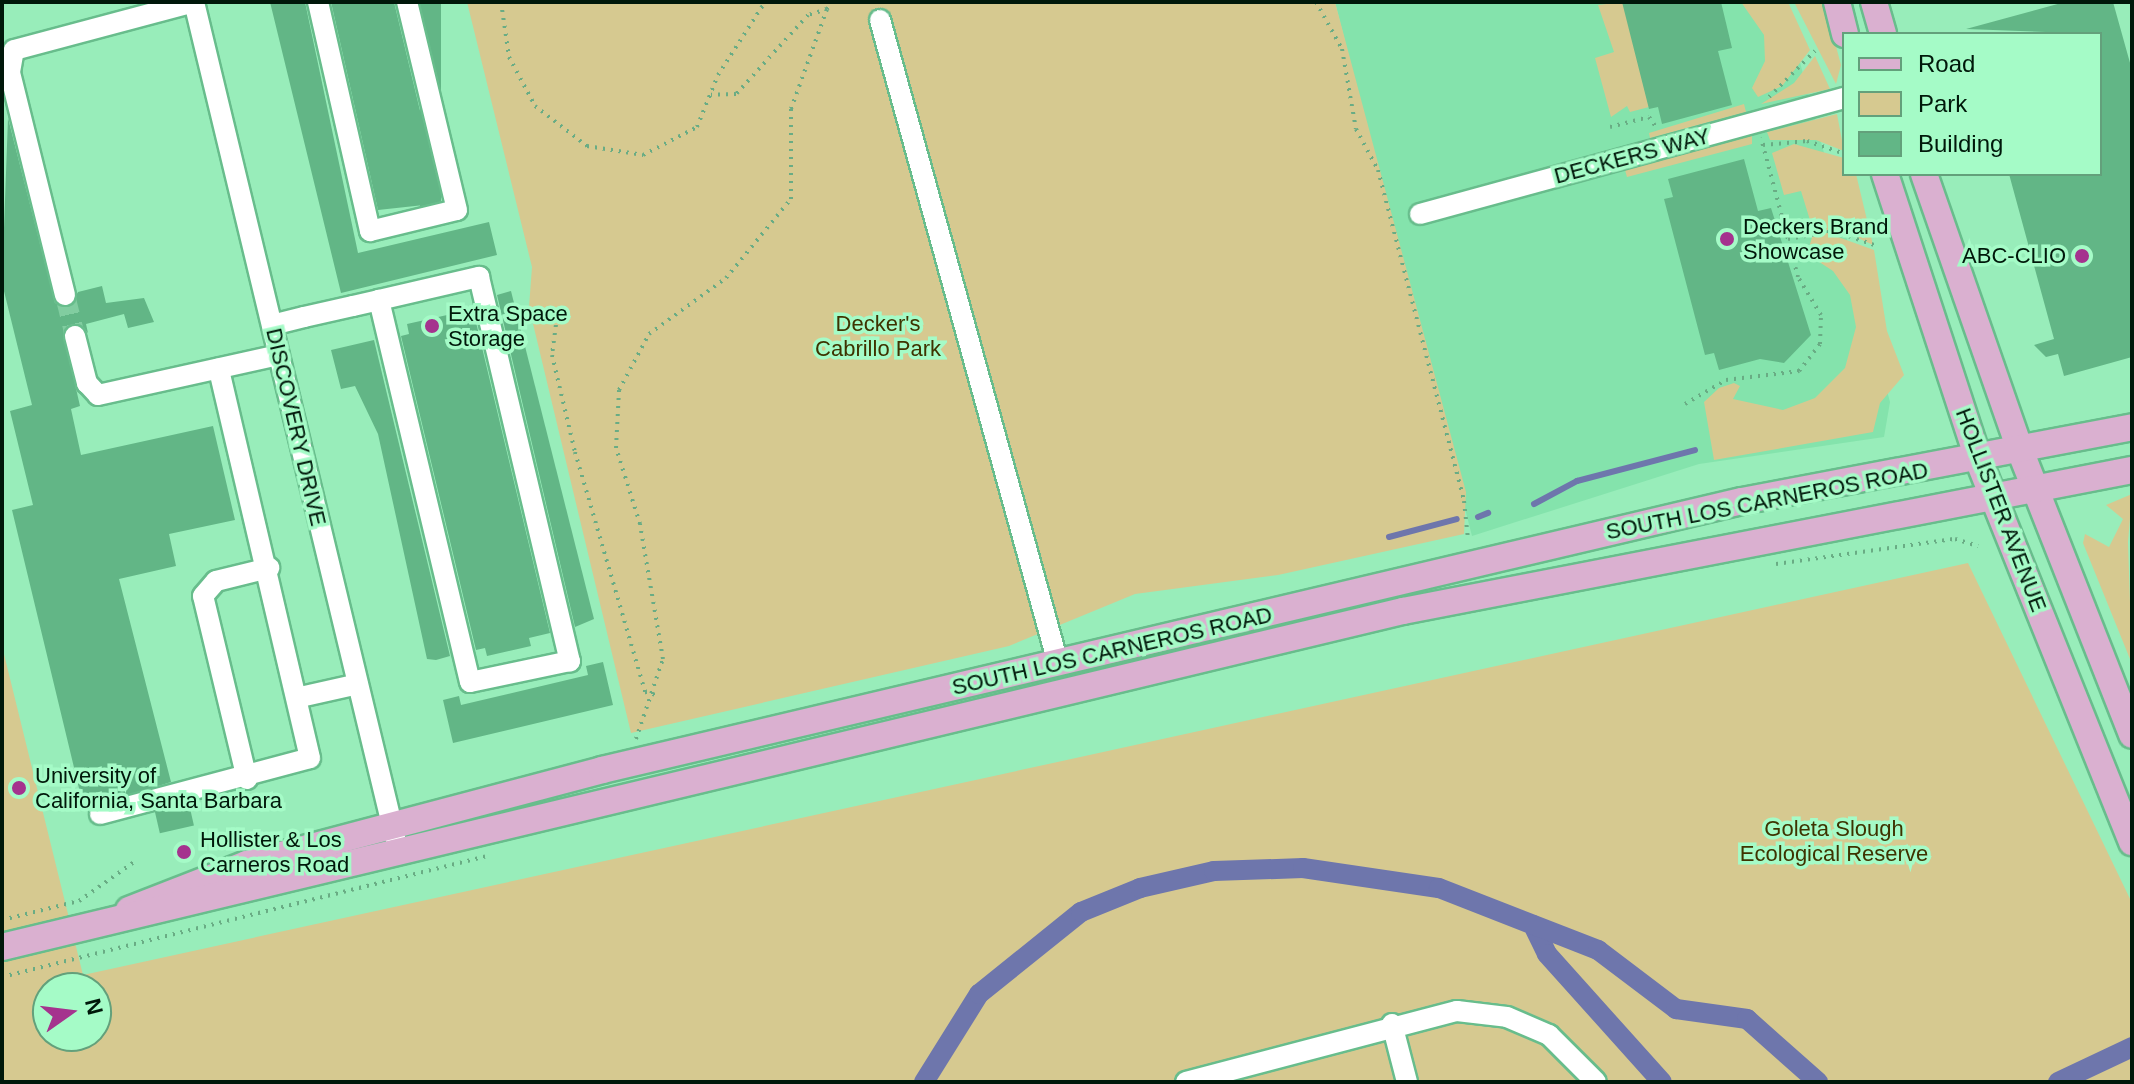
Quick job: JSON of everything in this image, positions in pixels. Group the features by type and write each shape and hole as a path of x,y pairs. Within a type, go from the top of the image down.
{"main road":[{"path":"1837,2 1844,32"},
{"path":"1874,2 1882,32"},
{"name":"HOLLISTER AVENUE","path":"1886,176 1978,459 2132,842"},
{"name":"HOLLISTER AVENUE","path":"1925,176 2020,450 2132,735"},
{"name":"SOUTH LOS CARNEROS ROAD","path":"104,922 166,892 391,822 1742,501 1978,459 2132,427"},
{"name":"SOUTH LOS CARNEROS ROAD","path":"2,947 104,922 169,912 399,853 1403,611 1996,500 2132,470"}],"street":[{"path":"65,295 10,72 14,50 194,2"},
{"name":"DISCOVERY DRIVE","path":"194,2 399,853"},
{"path":"318,2 370,231 457,210 407,2"},
{"path":"880,20 1058,663"},
{"name":"DECKERS WAY","path":"1420,214 1842,99"},
{"path":"272,325 379,300 479,277 570,661 470,682 379,300"},
{"path":"75,336 87,383 98,395 279,355"},
{"path":"100,814 247,779 310,758 300,697 219,369"},
{"path":"247,779 203,596 216,581 269,568"},
{"path":"300,697 358,684"},
{"path":"1186,1082 1392,1024 1457,1011 1507,1017 1549,1035 1596,1082"},
{"path":"1392,1024 1407,1082"}],"path":[{"path":"501,2 502,32 519,81 552,122 587,146 608,153 664,150 697,127 711,95 765,2"},
{"path":"636,739 656,695 663,659 640,524 616,448 619,390 649,334 726,278 783,213 794,177 797,80 827,9 833,2"},
{"path":"1316,2 1342,49 1356,129 1378,170 1464,501 1468,540"},
{"path":"711,95 736,94 808,15 827,9"},
{"path":"1761,100 1788,86 1815,51"},
{"path":"1610,127 1649,117 1652,129 1667,125"},
{"path":"1685,404 1726,380 1799,371 1815,354 1821,315 1798,277 1763,145 1807,141 1842,153"},
{"path":"1788,239 1834,231 1877,246"},
{"path":"558,309 552,355 575,452 645,692 656,695"},
{"path":"1772,565 1955,539 1978,546"},
{"path":"2,977 497,854"},
{"path":"2,920 79,901 137,860"}],"shaded area":[{"path":"1335,2 1784,2 1890,402 1884,437 1699,464 1472,536"}],"green space":[{"name":"Decker's Cabrillo Park","path":"467,2 1335,2 1466,492 1464,534 1278,575 1135,594 1009,646 631,733 529,307 532,267"},
{"path":"1623,2 1649,107 1630,112 1627,106 1611,117 1595,58 1614,52 1598,5"},
{"path":"1741,2 1788,2 1810,50 1782,86 1758,97 1752,88 1765,61 1764,35"},
{"path":"1794,2 1824,2 1841,65 1836,84"},
{"path":"1815,56 1830,89 1761,104 1794,83"},
{"path":"1744,104 1746,112 1650,138 1649,133"},
{"path":"1837,114 1842,150 1816,140 1770,140 1767,132"},
{"path":"1752,135 1752,144 1627,177 1625,170"},
{"path":"1794,144 1842,157 1842,176 1856,176 1873,245 1843,231 1813,230 1801,191 1784,195 1772,153"},
{"path":"1827,233 1874,250 1887,331 1904,375 1880,403 1873,432 1714,460 1704,402 1719,388 1734,383 1740,386 1733,399 1783,410 1815,398 1845,368 1856,327 1850,295 1833,271 1807,254 1813,234"},
{"path":"2132,494 2128,542 2132,664 2083,543 2085,534 2109,547 2123,519 2106,505"},
{"name":"Goleta Slough Ecological Reserve","path":"1968,563 2132,903 2132,1082 2,1082 2,646 82,972 32,972 32,1052 112,1052 112,972 97,972"}],"building":[{"path":"270,2 305,2 358,253 489,222 497,255 341,293"},
{"path":"331,2 394,2 439,190 422,195 424,205 378,210"},
{"path":"420,2 441,2 441,221 420,221"},
{"path":"1622,2 1721,2 1732,48 1718,51 1732,105 1662,124 1658,107 1649,109"},
{"name":"ABC-CLIO","path":"2065,2 2113,2 2132,70 2132,357 2064,376 2058,354 2046,357 2034,345 2054,339 2010,176 2102,176 2102,32 1966,29"},
{"path":"8,118 55,303 69,307 78,292 102,286 106,303 144,298 154,322 128,328 124,314 86,324 88,333 78,323 63,332 80,406 71,409 81,455 213,426 235,520 169,534 176,566 119,579 171,782 84,809 12,510 33,505 10,411 32,405 2,283"},
{"name":"Deckers Brand Showcase","path":"1744,159 1758,211 1771,208 1811,335 1784,363 1760,359 1719,370 1714,353 1705,355 1664,199 1673,197 1668,179"},
{"path":"511,291 594,619 575,627 497,295"},
{"path":"465,311 467,320 475,318 550,633 529,638 531,646 487,656 485,648 476,650 401,336 409,334 407,324"},
{"path":"374,340 450,656 436,660 427,659 378,434 355,386 341,389 331,350"},
{"path":"603,662 613,705 453,743 443,700 459,696 461,705 588,675 586,666"},
{"path":"189,804 194,825 160,833 155,812"}],"waterway":[{"path":"1534,504 1577,481 1695,450"},
{"path":"1478,517 1488,513"},
{"path":"1389,537 1457,519"},
{"path":"924,1082 979,994 1081,912 1140,888 1214,871 1303,868 1439,888 1598,950 1676,1009 1747,1019 1818,1082"},
{"path":"1533,925 1547,954 1662,1082"},
{"path":"2058,1082 2132,1047"}],"tunnel":[{"path":"65,295 75,336"}],"place":[{"name":"Deckers Brand Showcase","path":"1727,239"},
{"name":"ABC-CLIO","path":"2082,256"},
{"name":"Extra Space Storage","path":"432,326"},
{"name":"University of California, Santa Barbara","path":"19,788"},
{"name":"Hollister & Los Carneros Road","path":"184,852"}]}
